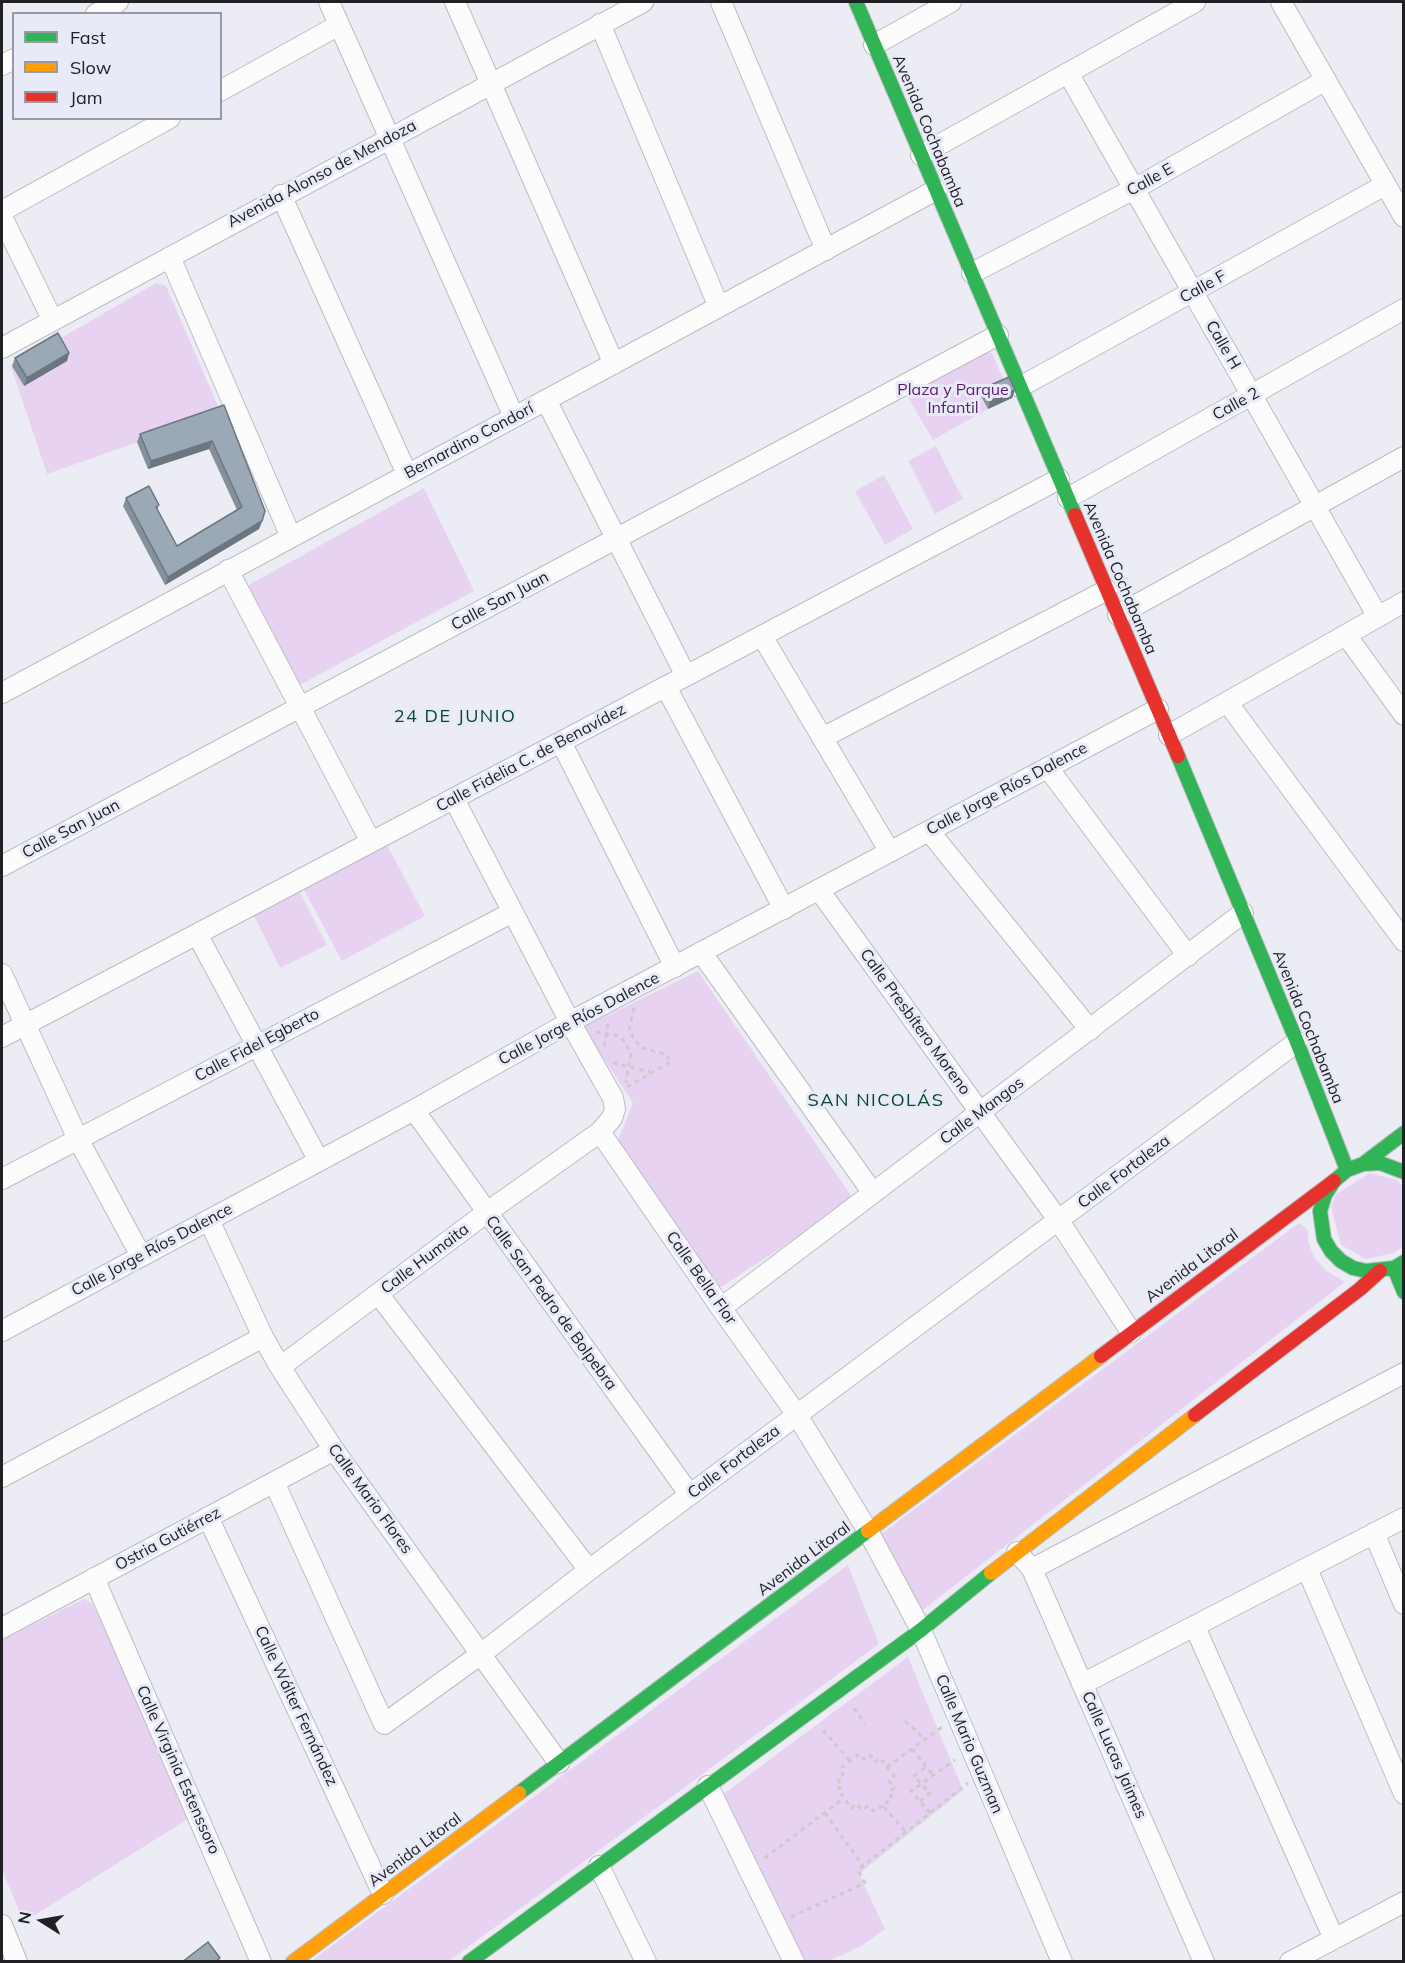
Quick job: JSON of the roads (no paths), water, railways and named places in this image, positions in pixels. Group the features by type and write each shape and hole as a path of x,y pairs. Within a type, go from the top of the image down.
{"main road":[{"name":"Avenida Cochabamba","path":"856,2 1244,913 1347,1170"},
{"path":"1363,1164 1404,1133"},
{"path":"1363,1164 1380,1163 1404,1172"},
{"name":"Avenida Litoral","path":"293,1962 1347,1170 1363,1164"},
{"path":"1334,1181 1325,1195 1320,1211 1320,1225 1331,1251 1341,1261 1360,1269 1392,1267"},
{"path":"1392,1267 1404,1292"},
{"path":"469,1962 921,1630 1017,1552 1360,1289 1392,1267"}],"street":[{"path":"100,12 118,2"},
{"path":"329,2 514,417"},
{"path":"455,2 614,364"},
{"name":"Avenida Alonso de Mendoza","path":"2,348 281,195 643,2"},
{"path":"721,2 826,250"},
{"path":"874,45 951,2"},
{"path":"921,155 1195,2"},
{"path":"1281,2 1404,218"},
{"path":"600,24 719,307"},
{"path":"222,90 339,25"},
{"name":"Calle H","path":"1068,74 1378,617"},
{"name":"Calle E","path":"972,273 1134,189 1326,80"},
{"path":"2,211 166,120"},
{"name":"Calle F","path":"1020,387 1193,293 1385,184"},
{"name":"Bernardino Condorí","path":"2,693 936,190"},
{"path":"281,195 407,474"},
{"path":"2,217 53,321"},
{"path":"170,257 291,537"},
{"name":"Calle 2","path":"1068,498 1404,309"},
{"name":"Calle San Juan","path":"2,866 998,335"},
{"path":"546,400 686,676"},
{"path":"1118,615 1404,457"},
{"name":"Calle Fidelia C. de Benavídez","path":"2,1037 1059,479"},
{"path":"228,570 371,842"},
{"path":"822,738 1107,590"},
{"path":"1169,735 1404,602"},
{"path":"1346,635 1404,716"},
{"path":"762,636 890,852"},
{"path":"666,687 784,909"},
{"path":"1227,702 1404,941"},
{"name":"Calle Jorge Ríos Dalence","path":"2,1331 414,1110 578,1026 701,952 1158,709"},
{"path":"561,742 675,967"},
{"path":"1048,768 1188,956"},
{"path":"454,799 513,912 578,1026 613,1098 615,1109 612,1118 600,1132"},
{"path":"929,831 1090,1030"},
{"name":"Calle Presbítero Moreno","path":"819,890 1059,1221 1131,1332"},
{"name":"Calle Fidel Egberto","path":"2,1179 513,912"},
{"name":"Calle Mangos","path":"721,1308 1244,913"},
{"path":"197,934 319,1161"},
{"path":"701,952 873,1193"},
{"path":"2,974 78,1139 141,1256"},
{"name":"Calle Fortaleza","path":"274,1482 384,1724 481,1654 589,1570 1297,1042"},
{"name":"Calle San Pedro de Bolpebra","path":"414,1110 690,1495"},
{"name":"Calle Humaita","path":"280,1367 486,1213 600,1132"},
{"name":"Calle Bella Flor","path":"600,1132 798,1415 868,1531"},
{"name":"Calle Mario Flores","path":"209,1220 263,1337 280,1367 334,1450 559,1762"},
{"path":"378,1295 589,1570"},
{"path":"2,1477 263,1337"},
{"path":"1032,1569 1404,1372"},
{"name":"Ostria Gutiérrez","path":"2,1628 334,1450"},
{"name":"Calle Wálter Fernández","path":"208,1517 383,1894"},
{"path":"1082,1684 1404,1518"},
{"name":"Calle Mario Guzman","path":"868,1531 921,1630 1062,1962"},
{"path":"1374,1533 1404,1604"},
{"name":"Calle Lucas Jaimes","path":"1017,1552 1032,1569 1204,1962"},
{"path":"1307,1569 1404,1794"},
{"name":"Calle Virginia Estenssoro","path":"94,1578 261,1962"},
{"path":"1195,1627 1334,1939"},
{"path":"708,1786 794,1962"},
{"path":"599,1866 646,1962"},
{"path":"1290,1962 1404,1902"},
{"path":"2,1925 17,1962"}],"district":[{"name":"24 DE JUNIO","path":"455,717"},
{"name":"SAN NICOLÁS","path":"876,1101"}],"park label":[{"name":"Plaza y Parque Infantil","path":"953,399"}]}
